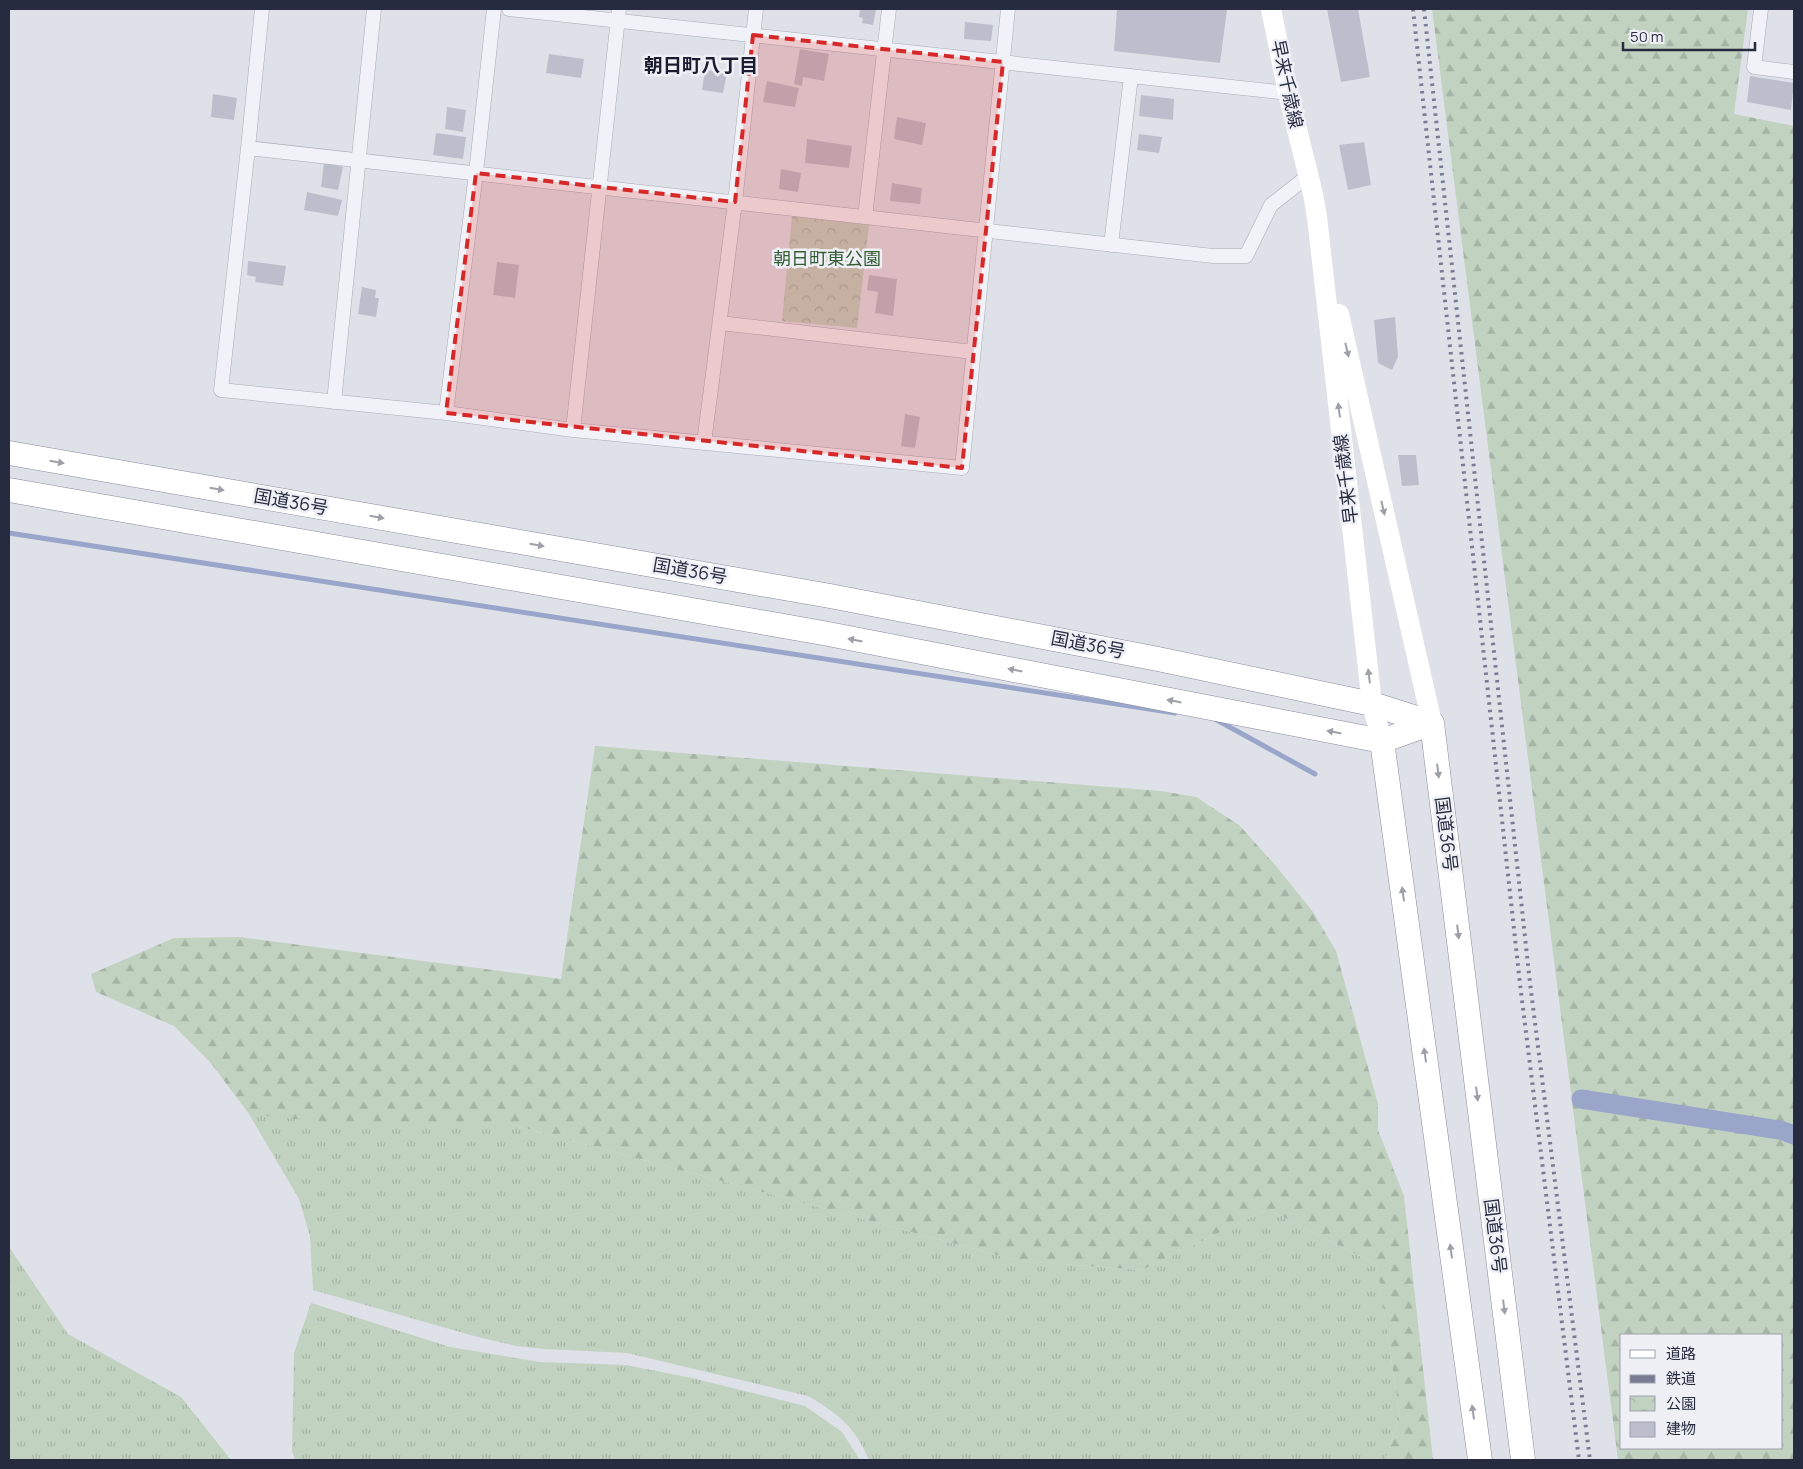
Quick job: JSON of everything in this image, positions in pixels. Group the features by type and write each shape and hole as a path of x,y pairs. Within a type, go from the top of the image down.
{"highway":[{"name":"国道36号","path":"9,453 830,596 1158,659 1372,704 1432,723 1523,1460"},
{"path":"9,490 822,633 1382,741 1432,723"},
{"path":"1382,741 1480,1460"}],"main road":[{"name":"早来千歳線","path":"1271,9 1288,93 1432,723"},
{"name":"早来千歳線","path":"1317,217 1372,704 1382,741"}],"street":[{"path":"262,9 221,390 446,413 573,430 962,468 1008,9"},
{"path":"334,402 374,9"},
{"path":"446,413 494,9"},
{"path":"509,9 619,15 753,35 1288,93"},
{"path":"704,443 735,202 756,9"},
{"path":"865,217 889,9"},
{"path":"1760,9 1754,66 1794,72"},
{"path":"573,430 619,15"},
{"path":"1112,245 1131,76"},
{"path":"248,148 1213,256 1246,256 1271,205 1308,176"},
{"path":"720,323 973,352"}],"highlighted area":[{"path":"753,35 1003,62 962,468 446,413 476,173 735,202"}],"green space":[{"path":"1432,9 1748,9 1734,114 1794,126 1794,1460 1618,1460"},
{"name":"朝日町東公園","path":"792,216 869,225 857,328 782,321"},
{"path":"595,746 1161,791 1196,797 1239,825 1276,866 1313,912 1336,951 1378,1104 1378,1130 1404,1196 1433,1460 1385,1460 1400,1417 1377,1265 1268,1209 1142,1270 1019,1261 506,1123 323,1122 249,1114 210,1062 174,1026 96,992 91,974 174,938 239,937 561,979"},
{"path":"249,1114 506,1123 1019,1261 1142,1270 1268,1209 1377,1265 1400,1417 1385,1460 869,1460 858,1439 845,1422 808,1396 627,1353 516,1346 474,1336 313,1290 310,1236 299,1199"},
{"path":"9,1247 68,1334 181,1397 231,1460 9,1460"},
{"path":"311,1303 450,1347 540,1362 626,1365 692,1378 805,1406 842,1432 860,1460 295,1460 292,1451 294,1353"}],"building":[{"path":"860,9 876,9 873,25 862,23 863,18 859,17"},
{"path":"1117,9 1227,10 1220,63 1114,51"},
{"path":"1327,9 1358,9 1370,77 1341,82"},
{"path":"965,22 993,25 991,41 964,39"},
{"path":"800,49 829,54 824,81 803,77 802,86 794,84"},
{"path":"549,54 584,59 581,78 546,73"},
{"path":"705,70 727,73 723,93 702,90"},
{"path":"1750,76 1794,83 1791,110 1747,102"},
{"path":"767,81 799,88 795,107 763,102"},
{"path":"213,94 237,98 234,120 211,117"},
{"path":"1141,95 1174,99 1173,120 1139,116"},
{"path":"447,107 466,110 463,132 445,129"},
{"path":"897,117 926,123 922,145 894,139"},
{"path":"436,133 466,137 463,159 433,155"},
{"path":"1139,134 1162,137 1159,153 1137,150"},
{"path":"807,139 852,146 849,168 805,163"},
{"path":"1364,142 1371,185 1348,190 1339,145"},
{"path":"324,163 343,167 338,190 321,187"},
{"path":"781,169 801,173 798,192 779,189"},
{"path":"892,183 922,188 920,204 890,201"},
{"path":"307,192 342,200 338,216 304,210"},
{"path":"248,261 286,266 283,286 255,282 256,277 247,275"},
{"path":"497,262 519,265 515,298 493,295"},
{"path":"869,275 897,279 893,316 875,313 878,292 867,290"},
{"path":"362,287 376,290 375,298 379,298 376,317 358,314"},
{"path":"1395,317 1398,357 1392,370 1378,363 1374,320"},
{"path":"905,414 920,417 915,448 901,446"},
{"path":"1398,455 1416,455 1419,485 1402,486"}],"waterway":[{"path":"9,533 1175,713"},
{"path":"1215,719 1315,774"},
{"path":"1581,1099 1780,1130 1794,1135"}],"railway":[{"path":"1413,9 1520,984 1579,1460"},
{"path":"1424,9 1530,983 1590,1460"}],"district":[{"name":"朝日町八丁目","path":"701,65"}]}
